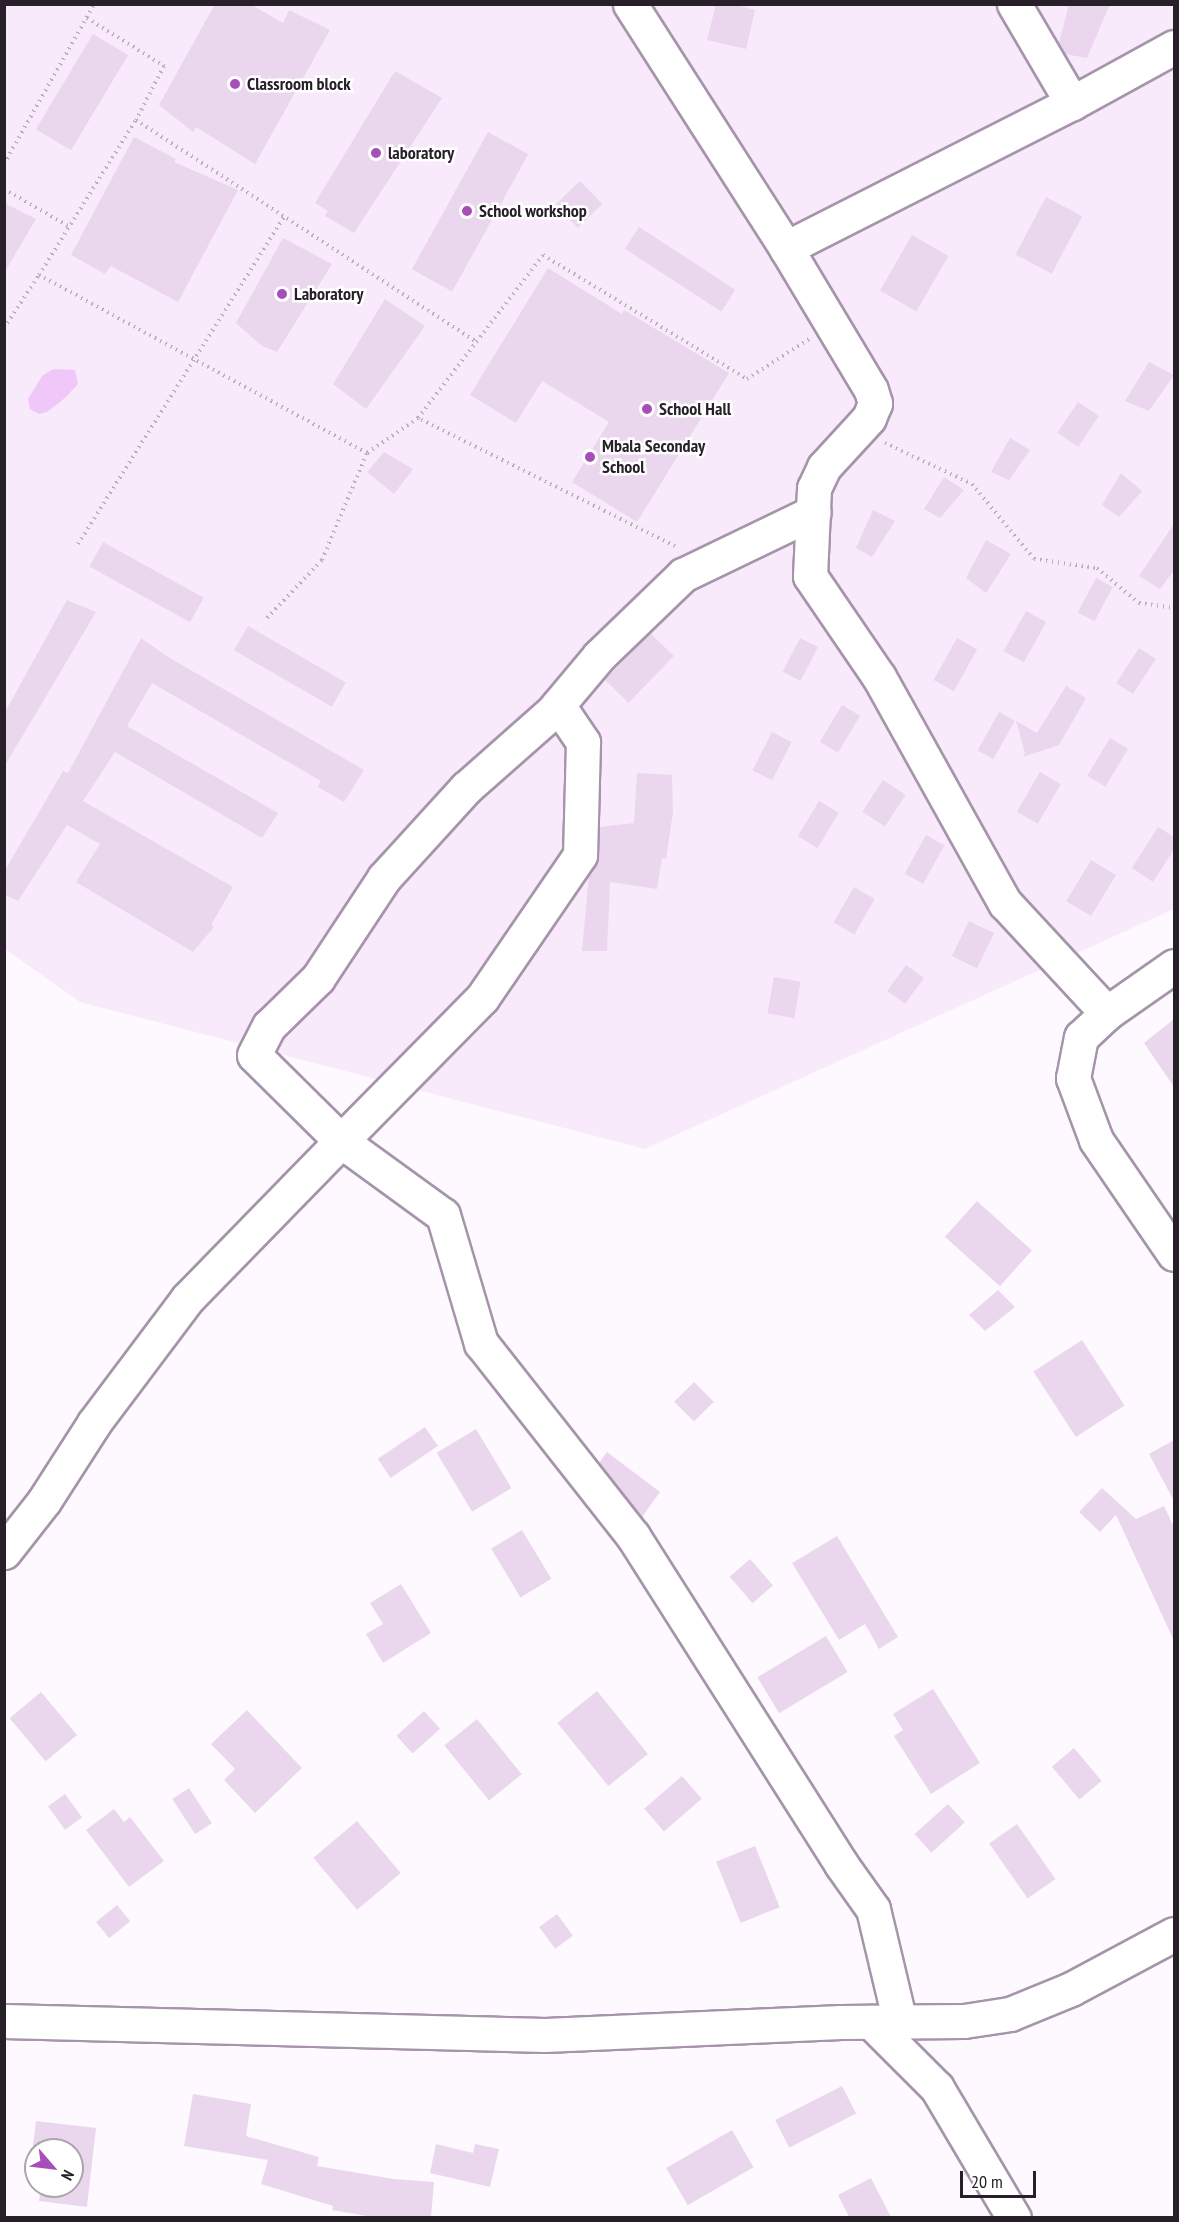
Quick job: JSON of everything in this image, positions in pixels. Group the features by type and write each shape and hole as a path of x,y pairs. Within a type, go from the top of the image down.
{"street":[{"path":"630,4 786,248 870,390 875,403 869,418 824,467 814,488 810,576 879,677 1005,903 1107,1013"},
{"path":"1014,4 1072,103"},
{"path":"786,248 1072,103 1174,47"},
{"path":"814,512 683,575 599,656 558,705 465,788 384,878 318,978 269,1026 254,1055 341,1141 442,1215 481,1343 633,1536 841,1864 873,1909 885,2022 937,2088 1014,2217"},
{"path":"4,1552 44,1501 94,1423 187,1299 482,998 580,855 583,742 558,705"},
{"path":"1174,966 1107,1013 1081,1038 1073,1078 1095,1140 1174,1254"},
{"path":"4,2021 545,2035 964,2021 1010,2014 1071,1989 1174,1934"}],"path":[{"path":"4,164 94,4"},
{"path":"4,328 136,120 164,66 87,18"},
{"path":"136,120 476,342"},
{"path":"4,189 70,226"},
{"path":"78,544 284,217"},
{"path":"267,618 322,560 367,453 418,418 543,255 747,379 831,324"},
{"path":"39,275 367,453"},
{"path":"418,418 676,547"},
{"path":"858,430 972,484 1034,559 1097,568 1138,603 1174,608"}],"shaded area":[{"name":"Mbala Seconday School","path":"5,5 1174,5 1174,909 645,1149 80,1002 5,949"},
{"path":"53,369 75,370 78,384 47,412 39,414 30,409 28,399 42,376"}],"building":[{"name":"Classroom block","path":"215,4 250,4 283,23 289,10 330,30 255,164 196,127 193,132 159,105"},
{"path":"716,4 732,4 755,10 746,49 707,40"},
{"path":"1069,4 1110,4 1087,58 1065,54 1059,43"},
{"path":"93,34 128,55 71,150 36,129"},
{"name":"laboratory","path":"395,71 442,98 354,233 325,216 328,211 315,203"},
{"name":"School workshop","path":"488,132 528,154 452,292 412,269"},
{"path":"134,137 176,159 174,162 238,190 178,302 111,266 105,274 71,255"},
{"path":"580,181 602,204 578,228 556,205"},
{"path":"1046,197 1082,216 1052,274 1015,254"},
{"path":"4,203 36,219 4,273"},
{"path":"639,227 735,290 721,311 625,249"},
{"path":"912,235 948,256 916,311 880,290"},
{"name":"Laboratory","path":"283,238 332,264 277,352 262,346 236,323"},
{"name":"School Hall","path":"548,268 622,314 624,310 729,373 637,522 572,482 609,422 542,381 516,423 470,395"},
{"path":"385,299 425,326 366,409 333,384"},
{"path":"1149,362 1174,375 1149,411 1125,401"},
{"path":"1078,402 1099,416 1078,447 1057,433"},
{"path":"1010,438 1030,450 1009,480 991,472"},
{"path":"384,452 413,469 394,494 367,472"},
{"path":"1121,473 1142,491 1119,517 1102,505"},
{"path":"944,477 964,490 940,518 924,509"},
{"path":"873,510 895,521 872,557 856,548"},
{"path":"1174,524 1174,570 1160,589 1139,576"},
{"path":"986,540 1011,554 986,593 966,578"},
{"path":"103,542 204,598 190,622 89,566"},
{"path":"1096,578 1113,587 1094,621 1078,612"},
{"path":"67,600 96,612 4,767 4,714"},
{"path":"1026,611 1046,622 1024,662 1004,651"},
{"path":"248,626 346,682 332,707 234,650"},
{"path":"650,633 674,656 629,703 605,680"},
{"path":"141,638 168,657 364,770 344,802 318,787 321,781 152,683 127,726 278,813 262,838 115,752 83,801 233,887 211,925 214,927 193,952 76,882 100,844 67,825 18,901 4,894 4,872 63,771 68,773"},
{"path":"800,638 818,647 801,681 783,672"},
{"path":"957,638 977,649 954,691 934,680"},
{"path":"1139,648 1156,659 1133,694 1116,683"},
{"path":"1066,686 1086,698 1059,745 1023,757 1025,753 1016,721 1037,733"},
{"path":"842,705 860,716 838,753 820,742"},
{"path":"999,712 1015,721 993,759 978,750"},
{"path":"772,732 792,742 772,780 752,770"},
{"path":"1110,738 1128,749 1105,787 1087,776"},
{"path":"1040,772 1061,784 1038,824 1017,812"},
{"path":"637,773 672,775 673,812 666,859 662,858 657,889 610,882 607,951 582,951 589,875 599,856 600,827 634,823"},
{"path":"883,780 906,795 885,827 862,812"},
{"path":"819,801 839,813 818,848 798,836"},
{"path":"1158,827 1174,837 1174,849 1153,882 1132,868"},
{"path":"926,835 944,845 923,884 905,873"},
{"path":"1091,860 1116,875 1091,916 1066,901"},
{"path":"854,887 875,899 854,935 834,923"},
{"path":"969,921 994,933 977,968 952,956"},
{"path":"906,965 924,978 905,1004 887,991"},
{"path":"774,977 801,982 794,1018 768,1013"},
{"path":"1174,1019 1174,1087 1144,1043"},
{"path":"977,1201 1032,1251 1000,1286 945,1237"},
{"path":"998,1290 1015,1307 985,1331 969,1315"},
{"path":"1082,1340 1124,1405 1076,1437 1033,1372"},
{"path":"694,1382 714,1402 694,1422 674,1402"},
{"path":"425,1427 438,1446 391,1478 378,1459"},
{"path":"476,1429 512,1488 472,1512 437,1453"},
{"path":"1174,1440 1174,1501 1149,1454"},
{"path":"607,1452 660,1492 642,1517 599,1463"},
{"path":"1102,1488 1136,1519 1164,1506 1174,1527 1174,1641 1116,1515 1100,1532 1079,1512"},
{"path":"522,1530 551,1579 520,1597 491,1549"},
{"path":"837,1536 898,1637 879,1649 865,1624 839,1640 792,1563"},
{"path":"750,1559 773,1585 753,1603 730,1577"},
{"path":"401,1584 431,1633 383,1663 366,1634 383,1624 370,1603"},
{"path":"826,1636 848,1672 779,1713 757,1677"},
{"path":"933,1689 980,1763 931,1794 894,1736 903,1730 893,1714"},
{"path":"597,1691 648,1754 608,1786 557,1723"},
{"path":"41,1692 77,1735 46,1761 10,1718"},
{"path":"247,1710 302,1768 255,1813 224,1780 235,1769 211,1744"},
{"path":"424,1711 440,1729 413,1754 397,1736"},
{"path":"477,1719 522,1774 489,1801 444,1745"},
{"path":"1074,1748 1102,1781 1079,1800 1052,1767"},
{"path":"682,1776 702,1799 664,1831 644,1809"},
{"path":"189,1788 212,1823 195,1834 172,1799"},
{"path":"65,1794 82,1817 65,1830 48,1806"},
{"path":"948,1804 965,1823 931,1853 915,1834"},
{"path":"114,1809 124,1822 130,1817 164,1861 129,1887 86,1830"},
{"path":"357,1821 401,1873 357,1910 313,1858"},
{"path":"1017,1824 1055,1879 1028,1898 989,1844"},
{"path":"755,1846 780,1907 741,1923 716,1862"},
{"path":"117,1905 130,1921 109,1938 96,1922"},
{"path":"557,1914 573,1936 555,1949 539,1927"},
{"path":"842,2086 856,2114 789,2148 775,2120"},
{"path":"193,2094 251,2104 246,2136 319,2157 317,2166 394,2179 434,2182 431,2217 372,2217 332,2210 333,2206 261,2184 268,2160 184,2146"},
{"path":"36,2121 96,2128 87,2207 39,2201 39,2198 84,2198 84,2138 34,2138"},
{"path":"732,2130 754,2167 688,2205 666,2168"},
{"path":"436,2144 473,2153 475,2144 499,2149 490,2187 430,2173"},
{"path":"871,2178 891,2217 849,2217 838,2195"}],"place":[{"name":"Classroom block","path":"235,84"},
{"name":"laboratory","path":"376,153"},
{"name":"School workshop","path":"467,211"},
{"name":"Laboratory","path":"282,294"},
{"name":"School Hall","path":"647,409"},
{"name":"Mbala Seconday School","path":"590,457"}]}
